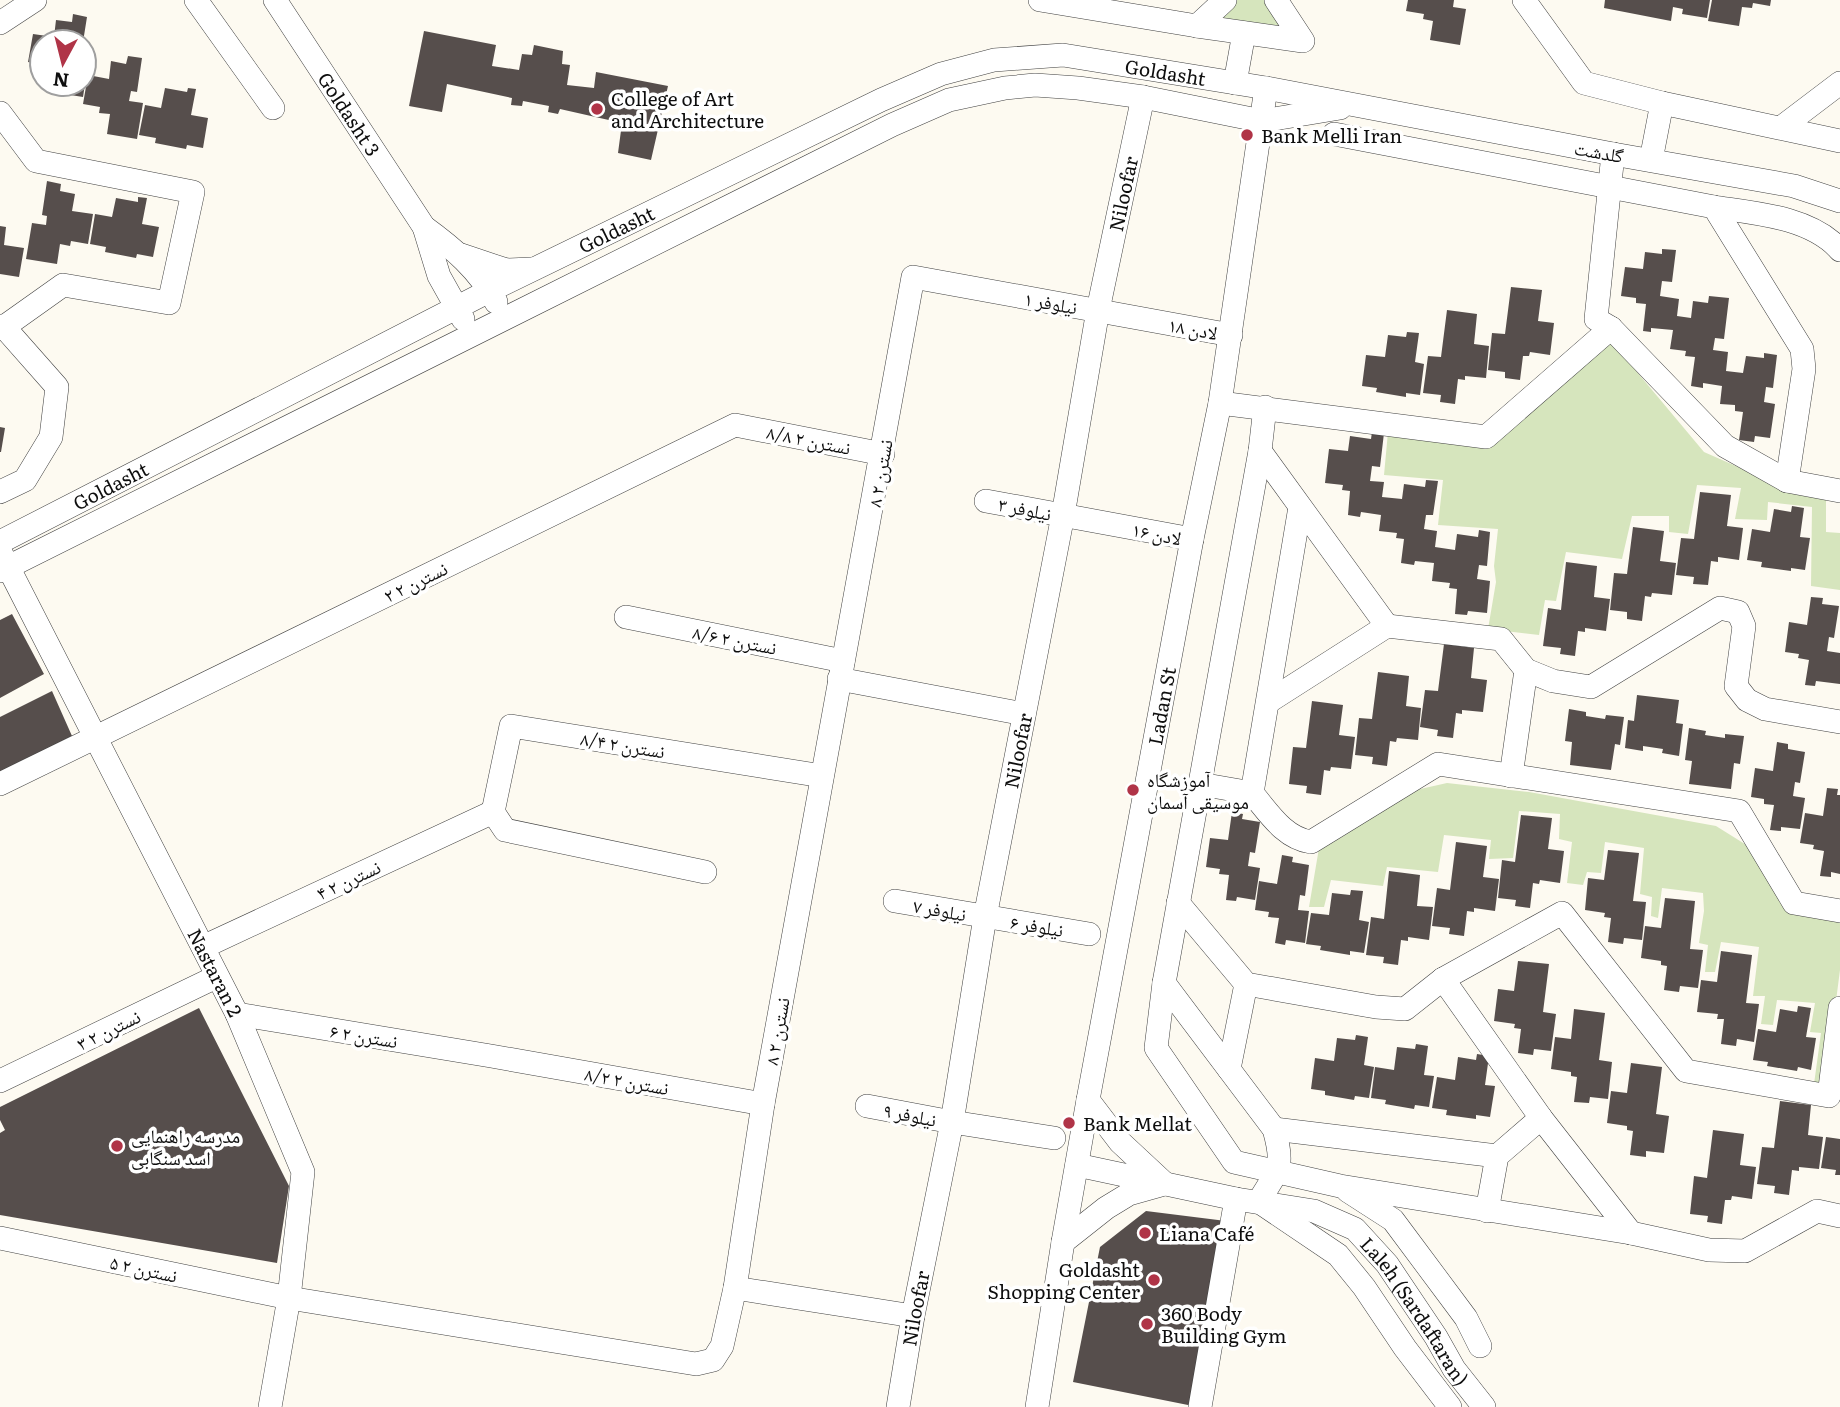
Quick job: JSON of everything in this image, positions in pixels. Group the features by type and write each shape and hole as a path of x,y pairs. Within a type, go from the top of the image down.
{"street":[{"path":"0,23 35,0"},
{"path":"197,0 273,108"},
{"name":"Goldasht 3","path":"275,0 424,227"},
{"path":"1040,0 1303,41 1276,0"},
{"path":"1197,26 1225,0"},
{"path":"1524,0 1584,83 1662,103 1840,141"},
{"path":"1235,83 1244,33"},
{"name":"Goldasht","path":"0,542 489,290 881,100 941,74 994,60 1063,55 1266,88"},
{"path":"1782,127 1840,83"},
{"name":"Goldasht","path":"3,563 892,125 949,100 1005,88 1035,85 1143,97 1262,121"},
{"name":"گلدشت","path":"1266,88 1794,186 1840,201"},
{"name":"Ladan St","path":"1037,1407 1088,1100 1192,539 1220,403 1266,88"},
{"name":"Niloofar","path":"898,1407 913,1316 952,1122 985,917 1063,515 1098,310 1143,97"},
{"path":"881,100 892,125"},
{"path":"1651,160 1662,103"},
{"path":"1262,121 1358,105"},
{"path":"0,113 36,161 194,192 169,303 63,285 2,326 57,387 51,437 25,480 0,492"},
{"path":"1334,134 1609,188 1783,218 1819,233 1840,250"},
{"path":"1613,154 1596,319 1611,328 1725,446 1787,481 1840,491"},
{"path":"1714,207 1802,349 1804,369 1787,481"},
{"path":"424,227 461,255 489,290 504,318"},
{"path":"424,227 439,276 471,334"},
{"path":"461,255 506,270 534,269"},
{"path":"424,325 427,311 437,293 439,276"},
{"name":"۱ نیلوفر","path":"913,277 1155,321"},
{"name":"۸ نسترن ۲","path":"289,1298 696,1363 713,1360 722,1346 735,1288 763,1104 913,277"},
{"name":"۱۸ لادن","path":"1155,321 1231,335"},
{"path":"1220,403 1486,437 1611,328"},
{"path":"1265,407 1260,451 1164,982 1156,1048 1234,1162 1340,1186 1632,1233 1709,1250 1745,1251 1816,1212 1840,1216"},
{"name":"۸/۸ نسترن ۲","path":"735,425 883,454"},
{"name":"۲ نسترن ۲","path":"0,784 735,425"},
{"path":"1260,451 1387,626"},
{"name":"۳ نیلوفر","path":"986,501 1122,526"},
{"path":"1252,793 1300,507"},
{"name":"۱۶ لادن","path":"1122,526 1192,539"},
{"name":"Nastaran 2","path":"3,563 237,1014 303,1172 289,1298 270,1407"},
{"path":"1268,702 1387,626 1501,639 1526,670 1553,681 1591,687 1720,608 1738,612 1744,625 1736,686 1747,700 1765,709 1840,722"},
{"name":"۸/۶ نسترن ۲","path":"626,617 841,670 930,697 1024,714"},
{"path":"1511,776 1526,670"},
{"name":"۸/۴ نسترن ۲","path":"493,812 511,726 822,776"},
{"path":"1200,784 1252,793 1280,826 1298,840 1311,842 1438,764 1739,811 1794,903 1840,911"},
{"path":"493,812 505,830 705,872"},
{"name":"۴ نسترن ۲","path":"203,947 493,812"},
{"name":"۷ نیلوفر","path":"895,901 985,917"},
{"path":"1178,903 1246,984 1376,1007 1405,1009 1443,979 1562,913 1686,1071 1829,1096 1840,1008"},
{"name":"۶ نیلوفر","path":"985,917 1089,934"},
{"name":"۳ نسترن ۲","path":"0,1081 216,977"},
{"path":"1443,979 1541,1118 1632,1233"},
{"path":"1164,982 1274,1129 1281,1155 1278,1170 1246,1200 1202,1407"},
{"path":"1229,1069 1246,984"},
{"name":"۶ نسترن ۲","path":"237,1014 491,1056"},
{"name":"۸/۲ نسترن ۲","path":"491,1056 763,1104"},
{"path":"1088,1100 1120,1142 1166,1184"},
{"name":"۹ نیلوفر","path":"867,1106 1054,1138"},
{"path":"1487,1211 1497,1156 1541,1118"},
{"path":"1274,1129 1497,1156"},
{"name":"Laleh (Sardaftaran)","path":"1077,1165 1246,1200 1314,1210 1356,1229 1387,1264 1454,1369 1484,1407"},
{"path":"1063,1242 1105,1208 1129,1194 1166,1184"},
{"path":"1340,1186 1393,1220 1466,1318 1480,1346"},
{"name":"Laleh (Sardaftaran)","path":"1246,1200 1338,1255 1450,1407"},
{"name":"۵ نسترن ۲","path":"0,1238 289,1298"},
{"path":"735,1288 913,1316"},
{"path":"1436,1337 1466,1318"}],"green space":[{"path":"1237,0 1267,0 1287,32 1215,22"},
{"path":"1611,341 1704,452 1779,485 1826,493 1826,532 1840,533 1840,590 1811,586 1812,507 1768,502 1767,520 1735,519 1741,488 1697,485 1688,534 1669,532 1669,516 1632,516 1622,559 1566,552 1556,601 1545,600 1539,635 1488,629 1496,582 1494,566 1498,529 1438,525 1443,480 1384,475 1388,432 1487,448"},
{"path":"1447,783 1529,792 1716,826 1748,846 1788,909 1840,917 1840,970 1825,1086 1814,1084 1821,1033 1810,1032 1815,1003 1777,1000 1773,1025 1761,1024 1765,996 1753,996 1759,947 1721,942 1715,972 1705,972 1708,945 1699,943 1704,911 1703,893 1662,888 1658,918 1651,916 1652,897 1640,894 1644,848 1605,842 1601,873 1587,872 1583,885 1567,883 1572,842 1559,839 1560,814 1519,811 1513,858 1489,859 1491,840 1444,835 1438,872 1387,867 1383,886 1331,880 1324,907 1309,907 1319,848 1342,837 1407,792"}],"building":[{"path":"1408,0 1454,0 1453,7 1466,9 1460,45 1430,40 1433,21 1423,19 1424,14 1406,11"},
{"path":"1605,0 1710,0 1707,18 1682,14 1683,9 1673,7 1671,21 1604,8"},
{"path":"1712,0 1771,0 1770,6 1753,3 1752,8 1742,7 1739,26 1708,21"},
{"path":"73,14 87,17 85,28 55,28 56,20 72,22"},
{"path":"424,31 496,45 492,66 519,70 522,54 532,55 534,45 563,51 562,64 570,65 567,85 594,88 596,72 668,86 651,160 618,153 622,123 560,109 558,114 548,112 549,106 523,101 522,106 511,105 512,98 447,84 442,112 409,106"},
{"path":"128,56 142,58 137,92 131,91 129,101 143,103 137,139 107,134 110,114 99,113 100,107 83,104 84,98 98,98 98,77 109,79 111,61 126,64"},
{"path":"165,88 187,92 188,88 196,89 191,115 208,118 203,148 187,145 186,149 155,143 156,138 139,135 145,105 161,108"},
{"path":"47,181 61,184 60,191 75,194 72,211 93,214 88,244 71,241 70,246 60,244 57,264 26,259 32,223 46,225 47,216 42,215"},
{"path":"138,197 147,198 142,224 159,227 153,257 137,254 136,258 105,252 106,247 90,244 95,214 112,217 116,198 138,202"},
{"path":"0,226 6,227 4,245 24,248 19,277 0,274"},
{"path":"1662,249 1676,250 1672,282 1662,281 1660,296 1679,299 1677,316 1691,318 1693,301 1708,303 1709,296 1729,298 1724,339 1715,338 1713,350 1728,352 1726,371 1743,373 1746,356 1764,358 1764,353 1777,355 1773,388 1766,387 1764,402 1775,404 1770,438 1755,436 1754,442 1739,440 1743,412 1735,411 1735,405 1720,404 1722,386 1703,383 1703,388 1691,386 1695,357 1685,356 1686,351 1670,349 1673,330 1651,328 1651,332 1643,331 1646,304 1636,303 1636,298 1621,296 1625,267 1643,269 1645,252 1662,254"},
{"path":"1511,287 1542,290 1538,321 1554,323 1550,355 1530,352 1529,356 1523,356 1520,380 1505,378 1505,372 1488,370 1492,333 1505,334"},
{"path":"1447,310 1477,314 1474,344 1489,346 1486,378 1465,376 1465,380 1458,379 1455,404 1440,402 1441,395 1423,393 1428,356 1441,357"},
{"path":"1407,332 1419,333 1415,362 1424,364 1420,395 1406,393 1406,397 1376,392 1377,388 1362,386 1366,355 1385,357 1388,335 1406,337"},
{"path":"0,427 5,428 1,452 0,452"},
{"path":"1372,432 1384,433 1380,467 1372,466 1370,481 1384,482 1382,497 1402,499 1404,484 1425,487 1426,480 1438,481 1433,515 1426,515 1424,529 1437,531 1435,547 1455,550 1457,534 1478,537 1479,530 1490,532 1487,566 1479,565 1477,579 1490,581 1487,613 1468,611 1467,615 1455,614 1457,589 1449,588 1450,583 1432,581 1434,563 1401,563 1404,539 1396,538 1397,533 1379,531 1381,515 1361,512 1360,517 1348,515 1350,491 1342,490 1343,485 1325,483 1329,449 1348,451 1350,436 1371,439"},
{"path":"1700,492 1731,495 1727,526 1743,528 1739,560 1718,557 1718,562 1711,561 1708,585 1693,584 1694,577 1676,575 1681,538 1694,539"},
{"path":"1792,506 1804,508 1800,537 1810,538 1805,570 1761,567 1762,562 1747,560 1752,529 1770,532 1774,509 1791,512"},
{"path":"1633,527 1664,531 1660,561 1676,563 1672,595 1652,593 1651,597 1645,596 1642,621 1627,619 1627,612 1610,610 1614,573 1627,574"},
{"path":"1566,562 1597,566 1594,597 1610,599 1606,631 1585,628 1585,632 1578,631 1575,656 1560,654 1561,648 1543,646 1548,608 1561,610"},
{"path":"1811,597 1823,598 1822,604 1839,606 1834,638 1829,637 1827,651 1840,653 1840,684 1816,681 1815,686 1805,685 1809,660 1798,658 1799,654 1785,652 1789,622 1807,625"},
{"path":"12,614 44,674 0,698 0,620"},
{"path":"1444,644 1474,648 1471,678 1487,680 1483,712 1462,710 1462,714 1456,713 1453,738 1437,736 1438,730 1420,727 1425,690 1438,691"},
{"path":"1378,672 1409,676 1406,706 1421,708 1418,740 1397,738 1396,742 1390,741 1387,766 1372,764 1373,757 1355,755 1359,718 1372,719"},
{"path":"52,691 72,736 0,772 0,717"},
{"path":"1637,695 1679,700 1676,723 1683,724 1679,756 1662,753 1663,749 1643,746 1643,751 1625,748 1628,720 1634,721"},
{"path":"1312,701 1343,705 1339,735 1355,737 1351,769 1331,767 1330,771 1324,770 1321,795 1306,793 1307,786 1289,784 1293,747 1306,748"},
{"path":"1569,709 1586,712 1586,716 1605,719 1606,715 1624,717 1620,745 1615,744 1611,770 1570,765 1572,742 1565,741"},
{"path":"1689,728 1706,731 1705,735 1725,738 1725,734 1744,736 1740,764 1734,763 1731,789 1689,784 1692,761 1685,760"},
{"path":"1777,742 1788,744 1788,749 1805,752 1800,783 1795,782 1793,796 1805,798 1800,829 1781,827 1781,831 1770,830 1774,805 1764,804 1764,799 1751,797 1755,768 1773,771"},
{"path":"1827,788 1838,789 1837,795 1840,795 1840,874 1831,872 1831,877 1820,876 1824,851 1813,849 1814,845 1800,843 1805,813 1823,816"},
{"path":"1232,812 1243,814 1242,819 1260,822 1255,853 1250,852 1248,866 1260,868 1255,900 1237,897 1236,901 1226,900 1229,875 1219,874 1220,869 1206,867 1210,838 1228,840"},
{"path":"1521,815 1552,818 1548,849 1564,851 1560,883 1540,880 1539,884 1533,883 1530,908 1515,906 1516,900 1498,898 1502,860 1515,862"},
{"path":"1456,842 1487,846 1483,877 1499,879 1495,911 1474,908 1474,912 1467,911 1464,936 1449,934 1450,928 1432,926 1437,888 1450,890"},
{"path":"1608,850 1639,853 1633,901 1646,902 1642,940 1624,938 1623,944 1608,942 1611,918 1604,917 1605,913 1585,910 1588,878 1604,880"},
{"path":"1282,855 1293,857 1292,862 1309,865 1305,896 1300,895 1298,910 1309,911 1305,943 1286,940 1285,945 1275,943 1279,918 1268,917 1269,912 1255,910 1259,881 1277,884"},
{"path":"1389,871 1420,875 1417,906 1433,907 1429,940 1408,937 1408,941 1401,940 1398,965 1383,963 1384,957 1366,955 1371,917 1384,919"},
{"path":"1351,890 1363,891 1359,920 1369,922 1364,953 1350,951 1350,955 1320,950 1321,946 1306,944 1311,913 1329,915 1332,893 1350,895"},
{"path":"1665,898 1695,901 1690,949 1703,950 1698,988 1680,986 1679,992 1664,990 1667,966 1661,965 1661,961 1641,958 1645,926 1661,928"},
{"path":"1721,951 1752,955 1746,1003 1759,1004 1754,1042 1737,1039 1736,1046 1721,1044 1724,1019 1717,1019 1718,1014 1697,1012 1701,980 1717,982"},
{"path":"1518,961 1549,964 1543,1012 1556,1014 1551,1051 1534,1049 1533,1055 1518,1053 1521,1029 1514,1028 1515,1024 1494,1021 1498,989 1514,991"},
{"path":"1798,1006 1811,1008 1806,1037 1816,1038 1811,1070 1798,1067 1797,1071 1767,1066 1768,1062 1753,1060 1758,1029 1776,1032 1780,1009 1797,1012"},
{"path":"199,1008 289,1186 277,1263 0,1215 0,1133 5,1130 0,1120 0,1107"},
{"path":"1574,1009 1605,1013 1599,1060 1612,1062 1608,1099 1590,1097 1589,1103 1574,1102 1577,1077 1571,1076 1571,1072 1551,1069 1555,1037 1571,1039"},
{"path":"1356,1035 1368,1037 1364,1065 1374,1067 1369,1098 1355,1096 1354,1100 1325,1095 1325,1091 1311,1089 1315,1058 1334,1061 1337,1038 1355,1040"},
{"path":"1416,1044 1428,1046 1424,1075 1434,1076 1429,1107 1415,1105 1414,1109 1385,1104 1386,1100 1371,1098 1375,1067 1394,1070 1397,1047 1415,1049"},
{"path":"1477,1054 1489,1056 1485,1085 1495,1086 1490,1117 1476,1115 1476,1119 1446,1115 1447,1110 1432,1108 1437,1077 1455,1080 1458,1057 1476,1060"},
{"path":"1631,1063 1662,1067 1656,1114 1669,1116 1664,1153 1646,1151 1646,1157 1630,1155 1633,1131 1627,1130 1627,1126 1607,1123 1611,1091 1627,1093"},
{"path":"1780,1101 1811,1105 1808,1135 1823,1137 1819,1169 1799,1167 1799,1171 1792,1170 1789,1195 1774,1193 1775,1186 1757,1184 1762,1147 1774,1148"},
{"path":"1713,1130 1744,1134 1740,1165 1756,1167 1752,1199 1732,1196 1731,1200 1725,1200 1722,1224 1707,1222 1708,1216 1690,1214 1694,1176 1707,1178"},
{"path":"1826,1137 1840,1139 1840,1175 1835,1175 1836,1170 1821,1168"},
{"name":"Goldasht Shopping Center","path":"1146,1211 1226,1221 1193,1406 1073,1382 1100,1247"}],"place":[{"name":"College of Art and Architecture","path":"597,109"},
{"name":"Bank Melli Iran","path":"1247,135"},
{"name":"آموزشگاه موسیقی آسمان","path":"1133,790"},
{"name":"Bank Mellat","path":"1069,1123"},
{"name":"مدرسه راهنمایی اسد سنگابی","path":"117,1146"},
{"name":"Liana Café","path":"1145,1233"},
{"name":"Goldasht Shopping Center","path":"1154,1280"},
{"name":"360 Body Building Gym","path":"1147,1324"}]}
